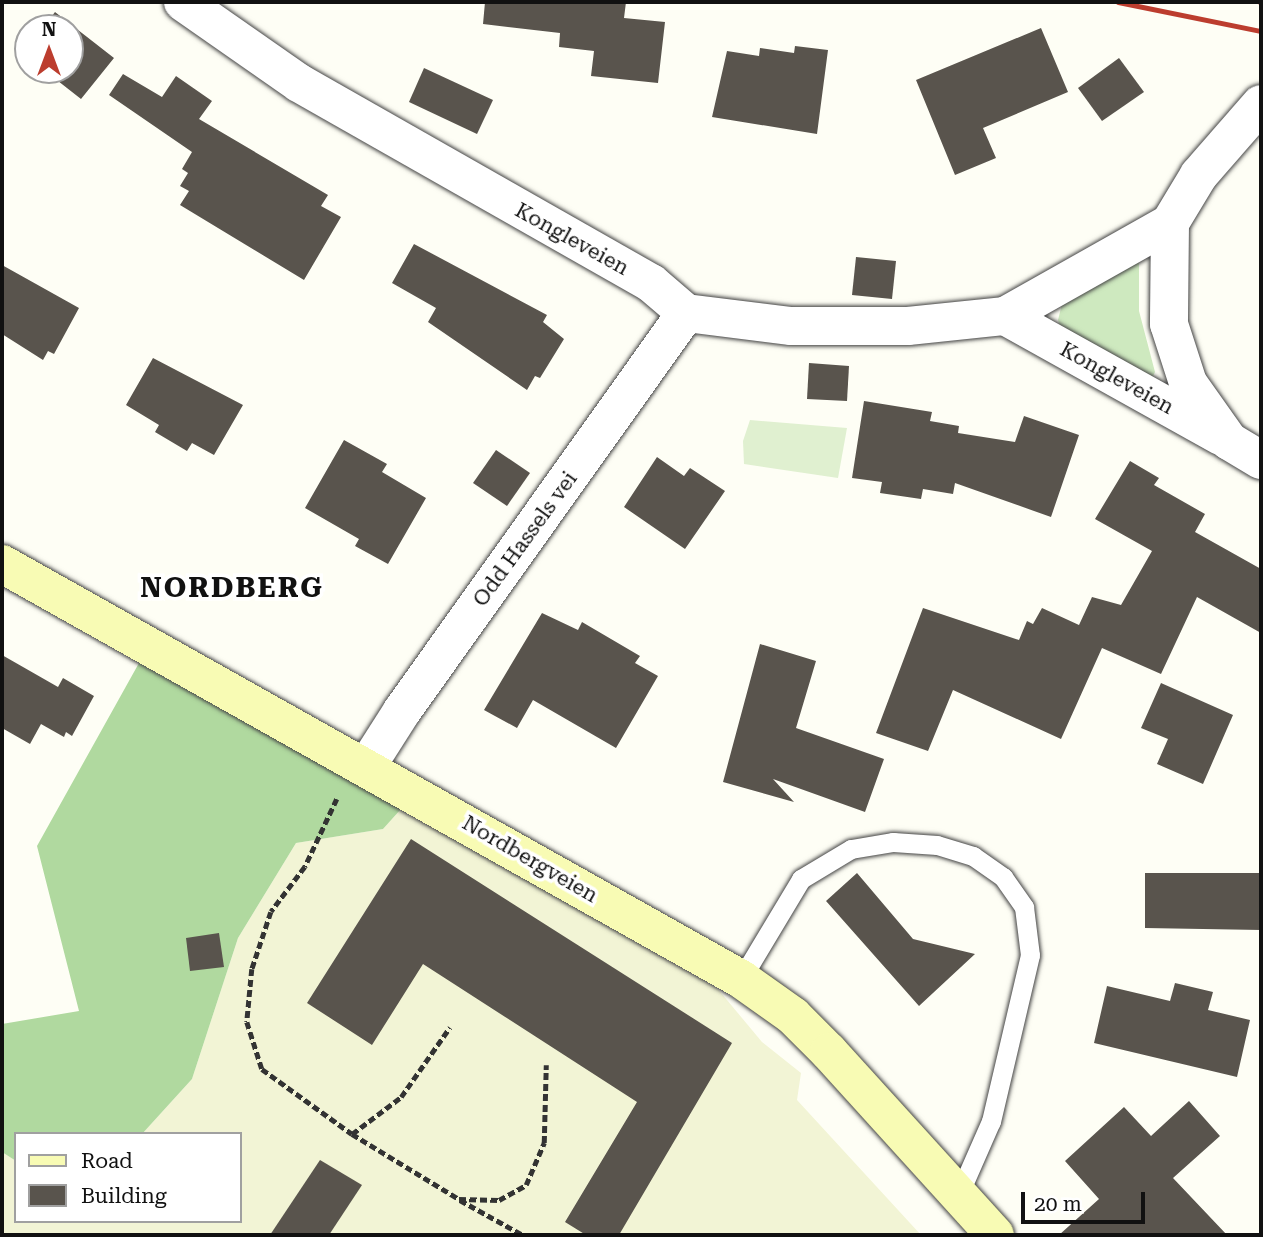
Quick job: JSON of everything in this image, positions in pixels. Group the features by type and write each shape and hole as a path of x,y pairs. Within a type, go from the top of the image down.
{"street":[{"name":"Kongleveien","path":"183,2 299,83 651,283 687,313"},
{"path":"687,313 791,327 908,326 1005,316 1170,223 1199,175 1261,104"},
{"name":"Kongleveien","path":"1170,223 1169,324 1188,383 1229,441"},
{"name":"Odd Hassels vei","path":"367,766 402,711 687,313"},
{"name":"Kongleveien","path":"1005,316 1261,460"},
{"name":"Nordbergveien","path":"2,564 367,766 741,979 807,1030 995,1235"}],"lane":[{"path":"741,979 801,879 851,849 893,842 937,845 973,856 1003,877 1024,907 1030,955 991,1121 958,1196"}],"path":[{"path":"367,766 346,782 305,867 271,912 252,969 247,1022 262,1069 352,1134 523,1235"},
{"path":"352,1134 401,1097 450,1027"},
{"path":"459,1199 499,1200 526,1185 544,1143 546,1065"}],"green space":[{"path":"1139,262 1139,311 1155,372 1151,380 1062,334 1058,320 1062,304"},
{"path":"750,420 847,428 838,478 744,464 743,441"},
{"path":"139,663 401,809 383,829 296,843 238,938 192,1079 144,1132 14,1132 14,1160 2,1152 2,1024 79,1011 37,846"},
{"path":"401,809 717,988 762,1042 801,1073 797,1100 921,1235 2,1235 2,1152 14,1160 14,1223 242,1223 242,1132 144,1132 192,1079 238,938 296,843 383,829"}],"building":[{"path":"485,2 626,2 624,18 665,22 658,83 591,76 594,51 559,47 560,33 483,24"},
{"path":"1041,28 1068,92 983,128 996,158 955,175 916,80"},
{"path":"84,35 114,58 81,99 62,84 84,84"},
{"path":"795,46 828,50 817,134 712,117 727,51 759,56 760,48 794,53"},
{"path":"1119,58 1144,92 1102,121 1078,88"},
{"path":"424,68 493,100 477,134 409,102"},
{"path":"123,74 162,97 176,76 212,101 199,119 328,195 321,206 341,217 304,280 180,205 189,191 180,186 188,173 182,169 192,152 109,95"},
{"path":"414,244 547,315 543,322 564,339 540,378 535,376 527,390 428,322 436,308 392,283"},
{"path":"856,257 896,261 892,299 852,295"},
{"path":"2,265 79,308 54,354 48,351 43,360 2,334"},
{"path":"153,358 243,405 214,455 192,443 187,451 155,432 159,425 126,405"},
{"path":"809,363 849,366 847,401 807,399"},
{"path":"864,401 932,412 930,421 959,426 958,433 1015,442 1024,416 1079,435 1051,517 955,483 953,494 923,489 921,499 880,493 882,482 852,478"},
{"path":"344,440 387,464 382,472 426,498 388,564 355,546 359,539 305,508"},
{"path":"496,450 530,473 507,506 473,483"},
{"path":"657,457 684,476 690,468 725,491 685,549 624,507"},
{"path":"1130,461 1159,478 1154,485 1205,514 1195,532 1261,569 1261,633 1197,597 1161,674 1102,648 1061,739 953,690 928,751 876,733 923,608 1019,640 1027,621 1033,624 1042,608 1079,625 1092,597 1121,605 1152,551 1095,519"},
{"path":"542,613 578,630 582,622 640,656 635,663 658,676 616,748 533,700 517,728 484,710"},
{"path":"760,644 816,661 796,728 884,759 865,812 773,779 794,802 723,782"},
{"path":"2,655 58,687 63,678 94,696 72,736 66,732 64,737 41,724 30,744 2,728"},
{"path":"1161,683 1233,715 1203,784 1157,764 1168,739 1141,728"},
{"path":"411,839 732,1043 619,1235 586,1235 565,1222 637,1102 423,964 372,1045 307,1003"},
{"path":"857,873 913,939 975,954 919,1006 826,901"},
{"path":"1145,873 1261,873 1261,930 1145,928"},
{"path":"219,933 224,967 190,971 186,938"},
{"path":"1175,983 1213,992 1208,1010 1250,1020 1237,1077 1094,1043 1107,986 1170,1001"},
{"path":"1189,1101 1220,1136 1173,1178 1227,1235 1059,1235 1099,1199 1065,1161 1124,1107 1151,1136"},
{"path":"320,1160 362,1185 329,1235 270,1235"}],"railway":[{"path":"1118,2 1261,31"}],"district":[{"name":"NORDBERG","path":"232,588"}]}
